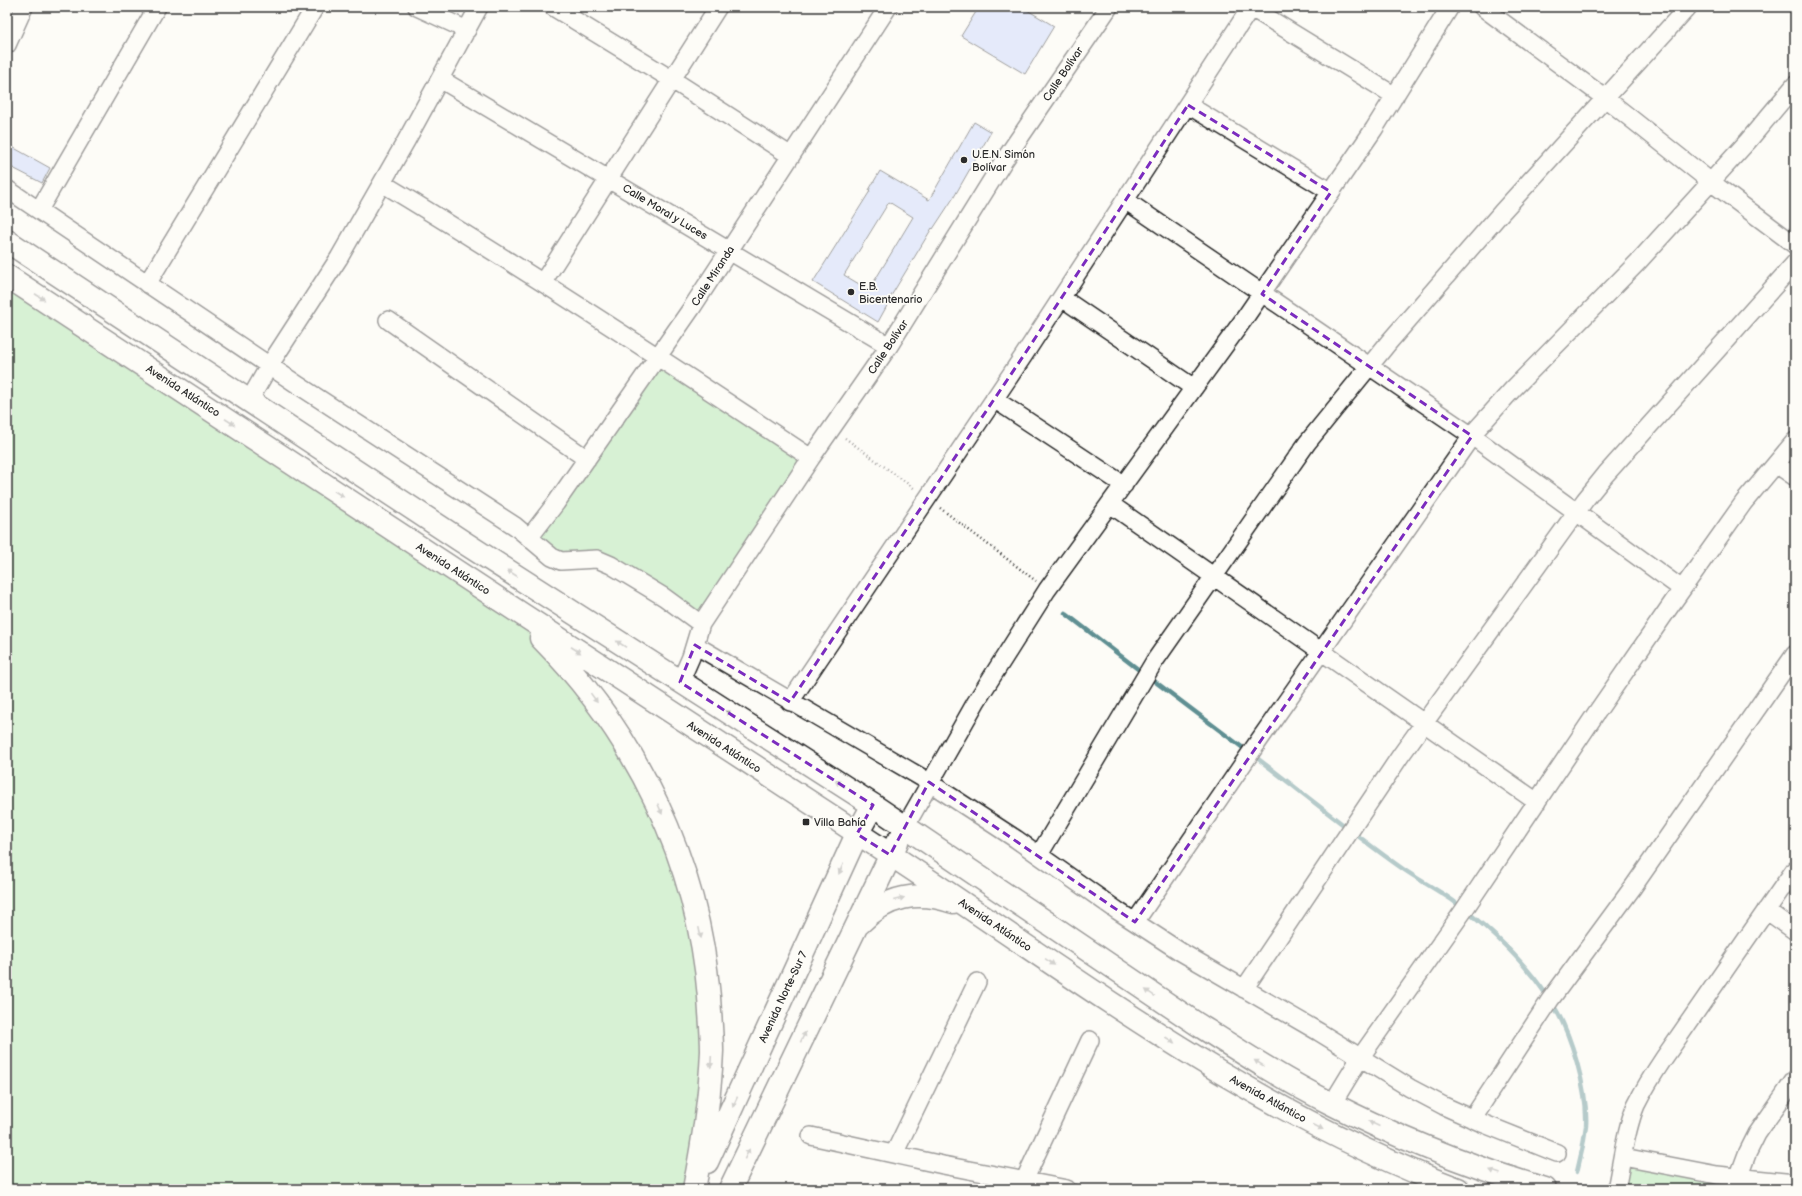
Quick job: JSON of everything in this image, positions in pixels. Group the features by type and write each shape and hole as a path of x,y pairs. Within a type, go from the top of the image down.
{"main road":[{"path":"7,241 680,682 873,805 1197,1024 1294,1084 1332,1104 1417,1142 1545,1189"},
{"name":"Avenida Atlántico","path":"7,276 890,855 1103,998 1216,1070 1354,1146 1458,1189"},
{"path":"499,599 562,659 588,690 613,724 658,804 675,844 690,891 701,936 707,974 712,1050 705,1127 694,1189"},
{"name":"Avenida Norte-Sur 7","path":"694,1189 857,834 873,805"},
{"path":"730,1189 890,855 905,827"},
{"path":"856,927 870,913 883,904 912,896 941,898 971,909"}],"street":[{"path":"7,45 24,7"},
{"path":"39,210 157,7"},
{"path":"147,284 315,7"},
{"path":"417,7 467,30"},
{"path":"249,401 269,366 339,258 479,7"},
{"path":"553,7 671,79 791,156"},
{"path":"543,282 718,7"},
{"name":"Calle Miranda","path":"529,538 587,458 729,252 888,7"},
{"name":"Calle Bolívar","path":"680,682 695,645 701,624 811,458 889,346 1003,162 1109,7"},
{"path":"790,702 1062,298 1251,7 1395,96"},
{"path":"905,827 929,782 976,702 1047,590 1262,294 1395,96 1450,7"},
{"path":"1482,7 1605,98 1711,182 1795,245"},
{"path":"1038,854 1154,662 1307,443 1370,366 1501,213 1685,8"},
{"name":"Calle Moral y Luces","path":"440,79 889,346"},
{"path":"1135,922 1260,739 1491,411 1620,280 1711,182 1795,85"},
{"path":"1188,104 1331,192"},
{"path":"382,183 543,282 658,356 811,458"},
{"path":"7,189 269,366 515,526 552,558 561,561 597,560 611,565 664,597 701,624"},
{"path":"1125,200 1472,436 1577,511 1682,589"},
{"path":"1244,989 1425,722 1577,511 1606,474 1795,263"},
{"path":"1062,298 1194,388"},
{"path":"388,320 587,458"},
{"path":"994,399 1124,485"},
{"path":"1332,1104 1360,1058 1464,910 1682,589 1744,502 1795,441"},
{"path":"1776,464 1795,477"},
{"path":"1110,504 1321,652 1425,722 1537,802"},
{"path":"695,645 929,782 1038,854 1135,922 1181,952 1360,1058 1444,1106 1472,1119 1558,1153"},
{"path":"1472,1119 1545,1006 1633,887 1795,654"},
{"path":"1616,1189 1629,1127 1636,1106 1647,1085 1668,1051 1795,869"},
{"path":"1766,910 1795,931"},
{"path":"894,1154 977,982"},
{"path":"1024,1185 1090,1040"},
{"path":"1736,1183 1747,1154 1758,1134 1795,1079"},
{"path":"811,1136 1024,1185 1067,1189"},
{"path":"1623,1157 1736,1183 1795,1183"}],"highlighted area":[{"path":"1188,105 1331,192 1262,294 1472,436 1135,922 929,782 890,855 857,834 873,805 680,682 695,645 790,702 1024,355"}],"green space":[{"path":"7,276 538,635 637,764 707,974 694,1189 7,1189"},
{"path":"658,356 811,458 701,624 611,565 570,561 529,538"},
{"path":"1623,1157 1795,1189 1616,1189"}],"building":[{"path":"979,7 1022,7 1054,26 1025,74 961,36"},
{"path":"974,122 991,132 954,197 933,229 932,228 888,301 889,302 878,322 813,282 870,191 869,190 880,171 929,200","holes":["889,202 913,217 869,290 844,275"]},
{"path":"7,144 50,168 42,183 7,165"}],"waterway":[{"path":"1065,613 1143,673"},
{"path":"1149,677 1247,751"},
{"path":"1253,755 1384,855 1465,910 1504,944 1538,983 1548,997"},
{"path":"1552,1003 1572,1045 1584,1096 1586,1126 1577,1172"}],"place":[{"name":"U.E.N. Simón Bolívar","path":"964,160"},
{"name":"E.B. Bicentenario","path":"851,292"},
{"name":"Villa Bahía","path":"806,822"}]}
